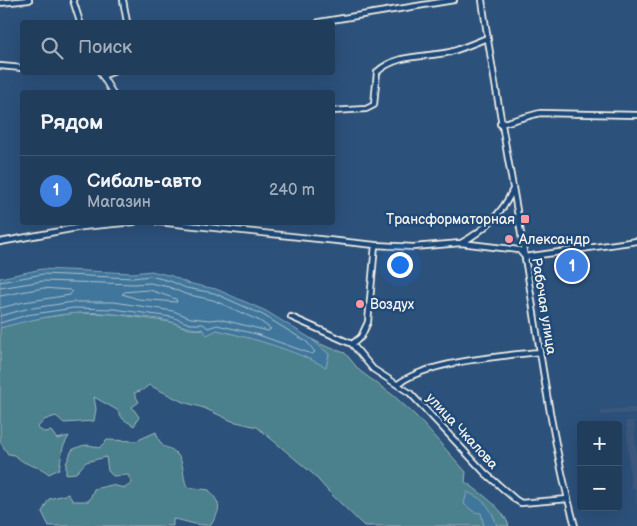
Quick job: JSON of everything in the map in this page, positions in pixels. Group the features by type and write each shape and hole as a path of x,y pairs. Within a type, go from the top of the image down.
{"street":[{"path":"0,2 29,0"},
{"path":"73,0 79,20"},
{"path":"123,0 127,20"},
{"path":"331,20 454,0"},
{"name":"Рабочая улица","path":"482,0 500,124 525,256 540,352 568,499 576,526"},
{"path":"335,111 366,109 374,105 377,72 386,63 399,58 449,52 487,38"},
{"path":"0,66 20,68"},
{"path":"102,75 111,90"},
{"path":"500,124 540,112 637,115"},
{"path":"461,244 480,231 500,212 512,189"},
{"path":"0,242 103,225"},
{"path":"186,225 375,245 413,247 461,244 519,250 525,256 637,241"},
{"path":"352,344 361,336 368,322 375,245"},
{"name":"улица Чкалова","path":"291,317 352,344 373,369 398,384 420,403 485,473 516,500 521,502 568,499"},
{"path":"398,384 407,377 460,363 540,352"}],"shaded area":[{"path":"637,408 637,413 601,415 601,410"},
{"path":"626,421 634,421 637,461 637,512 635,488 631,488"}],"green space":[{"path":"75,313 114,314 171,322 189,329 217,330 255,339 301,354 326,366 329,354 300,333 325,346 345,353 360,371 394,396 416,416 466,472 465,482 497,507 509,526 497,526 493,515 482,513 484,526 364,526 313,474 257,427 232,421 204,408 183,402 149,385 143,390 134,393 139,402 132,407 139,417 134,426 123,419 117,410 94,397 96,409 94,421 64,423 56,416 44,420 37,428 44,432 51,431 57,439 69,436 63,447 59,469 49,474 40,468 29,465 8,454 0,442 0,328 28,320"},
{"path":"156,432 161,443 179,457 187,487 209,490 216,500 219,507 211,525 195,524 173,519 173,526 49,526 42,512 49,499 68,494 73,501 89,501 94,489 111,485 125,488 132,483 128,475 113,476 108,471 106,457 86,462 76,473 66,474 66,464 72,450 85,445 99,448 107,440 136,441"}],"water":[{"path":"42,269 133,273 151,271 172,276 187,283 216,289 266,311 310,338 329,354 326,367 273,345 245,337 217,330 207,335 202,329 144,317 100,313 71,314 42,318 0,328 0,278"},
{"path":"467,492 486,505 497,526 484,526 481,513 474,512 464,504"}],"place":[{"name":"Трансформаторная","path":"525,219"},
{"name":"Александр","path":"509,239"},
{"name":"Сибаль-авто","path":"572,266"},
{"name":"Воздух","path":"360,304"}]}
